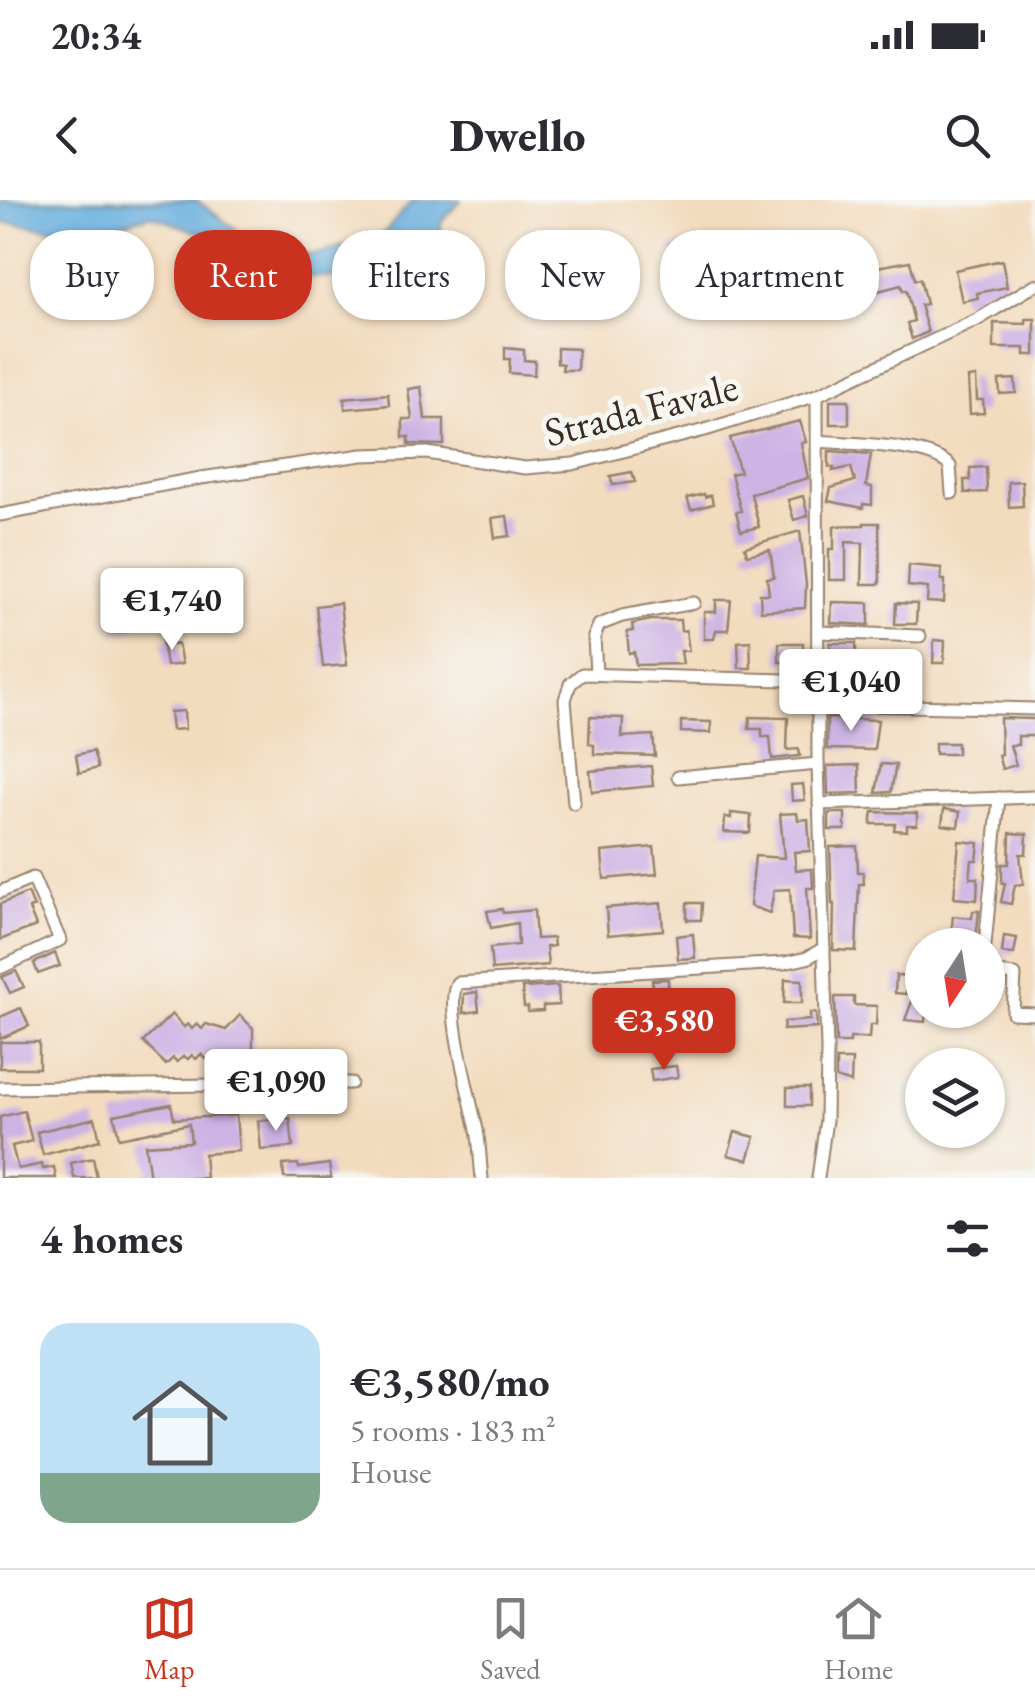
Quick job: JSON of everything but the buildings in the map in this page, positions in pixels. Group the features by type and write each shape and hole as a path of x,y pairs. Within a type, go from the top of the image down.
{"street":[{"name":"Strada Favale","path":"0,516 202,478 362,455 418,453 515,468 561,466 718,426 816,395 988,314 1035,285"},
{"path":"816,395 818,764 827,1108 818,1178"},
{"path":"818,440 942,459 950,466 952,493"},
{"path":"596,674 594,637 599,624 616,617 694,603"},
{"path":"819,632 920,636"},
{"path":"574,802 566,696 578,676 820,681"},
{"path":"819,704 1035,709"},
{"path":"678,777 818,764"},
{"path":"819,804 1035,796"},
{"path":"987,928 998,798"},
{"path":"0,892 33,878 60,940 0,968"},
{"path":"482,1178 453,1001 457,983 784,963 824,951"},
{"path":"1005,974 1015,975 1013,1013 1035,1014"},
{"path":"0,1088 351,1083"}],"water":[{"path":"0,200 196,200 236,230 193,230 151,215 121,224 55,229 0,222"},
{"path":"413,200 461,200 440,224 441,230 386,230"},
{"path":"332,250 332,277 312,277 312,255"}]}
